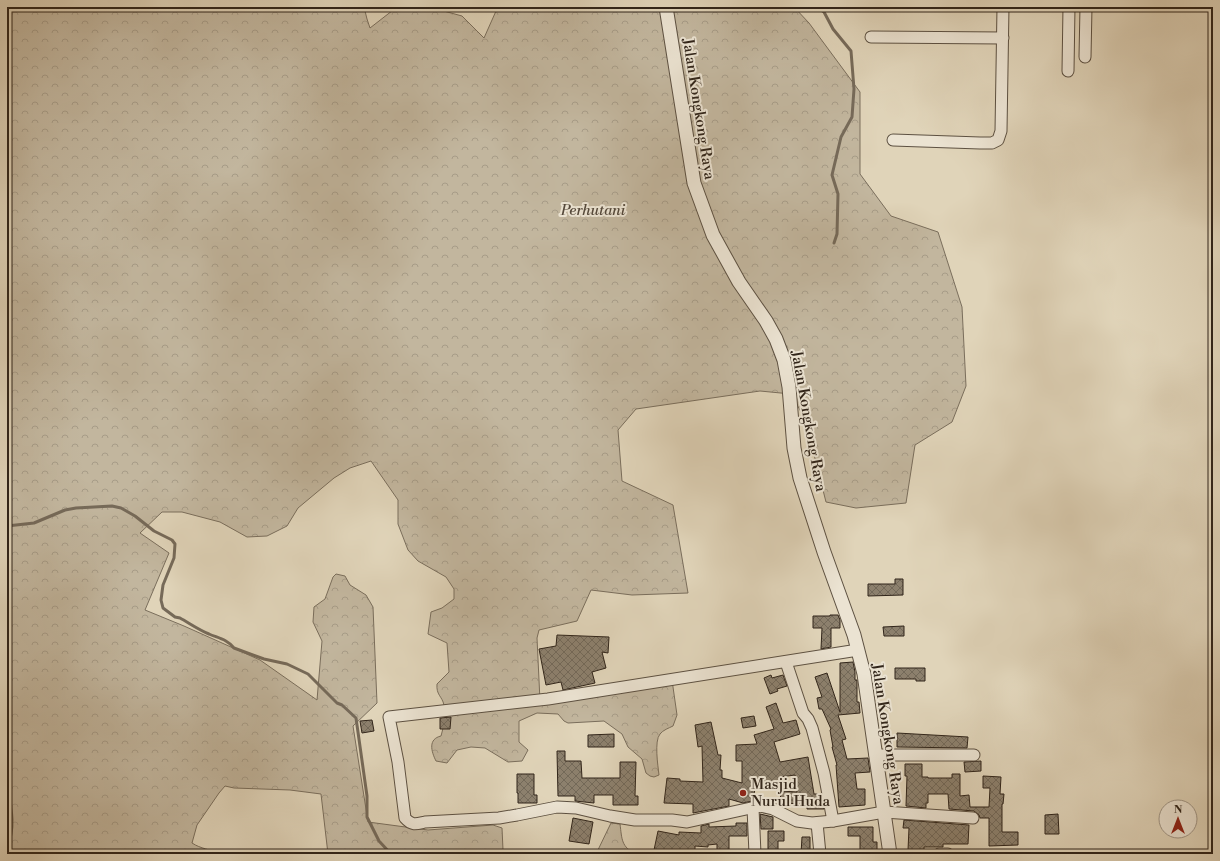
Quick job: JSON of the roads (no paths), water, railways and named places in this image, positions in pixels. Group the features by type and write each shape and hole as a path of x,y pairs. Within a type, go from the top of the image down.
{"street":[{"name":"Jalan Kongkong Raya","path":"666,7 694,183 713,235 739,282 766,321 776,339 784,360 789,388 794,448 800,478 858,650 864,674 890,854"},
{"path":"893,140 992,143 998,140 1001,131 1003,7"},
{"path":"1068,72 1069,7"},
{"path":"1085,57 1086,7"},
{"path":"870,37 1003,38"},
{"path":"858,650 548,698 389,717 398,762 405,818 410,823 416,824 425,822 499,818 557,807 576,808 634,820 672,820 688,822 760,806 767,807 797,821 817,823 884,812 973,818"},
{"path":"786,662 803,713 808,719 812,728 824,773 832,821"},
{"path":"875,755 974,755"},
{"path":"753,808 755,854"},
{"path":"817,823 820,854"},
{"path":"939,854 948,854"}],"waterway":[{"path":"817,7 824,12 833,29 851,51 854,89 852,117 841,137 832,175 838,194 837,234 834,243"},
{"path":"7,526 34,523 65,510 112,506 121,508 135,516 154,531 172,540 175,544 174,558 163,585 161,600 163,608 175,617 180,618 202,631 225,641 234,648 264,659 287,664 308,674 337,703 342,705 356,718 367,796 367,817 379,841 391,854"},
{"path":"7,786 12,817 10,839 7,847"}],"place":[{"name":"Masjid Nurul Huda","path":"743,793"}],"park label":[{"name":"Perhutani","path":"593,210"}]}
